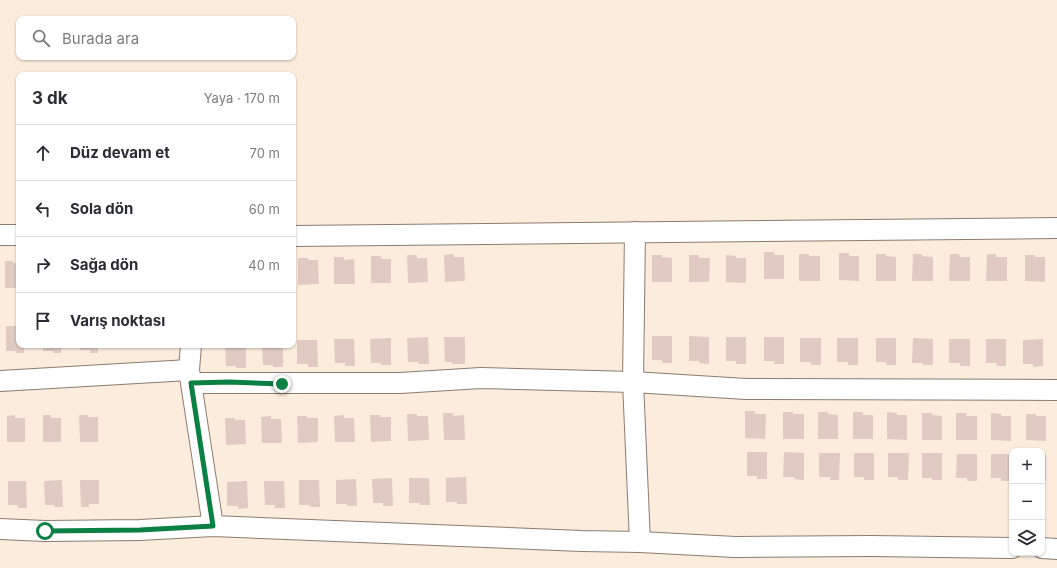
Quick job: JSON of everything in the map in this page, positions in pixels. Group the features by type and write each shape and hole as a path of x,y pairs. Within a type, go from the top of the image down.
{"street":[{"path":"296,236 1057,228"},
{"path":"635,232 633,382 640,542"},
{"path":"0,235 16,235"},
{"path":"191,348 190,377 213,526"},
{"path":"0,380 190,377 400,383 481,378 633,382 746,389 1057,390"},
{"path":"0,529 45,531 140,530 213,526 735,547 872,546 1009,548"},
{"path":"1045,548 1057,548"}],"building":[{"path":"764,252 774,252 774,255 784,255 784,279 764,279"},
{"path":"839,253 849,253 849,256 859,256 859,281 839,280"},
{"path":"454,254 454,257 464,257 465,281 445,282 444,255"},
{"path":"799,254 820,256 820,281 799,281"},
{"path":"876,254 886,254 886,256 896,257 896,281 876,281"},
{"path":"913,254 922,254 922,256 933,257 933,281 912,281"},
{"path":"950,254 959,254 960,257 970,257 970,281 949,281"},
{"path":"987,254 996,254 996,257 1007,257 1007,281 986,281"},
{"path":"407,255 417,255 417,258 427,258 428,282 408,283"},
{"path":"652,255 662,255 662,257 672,258 672,282 652,282"},
{"path":"689,255 699,255 699,258 710,258 709,282 689,282"},
{"path":"726,255 736,256 736,258 746,258 746,283 726,282"},
{"path":"1025,255 1045,257 1045,282 1025,281"},
{"path":"371,256 381,256 381,259 391,259 391,283 371,283"},
{"path":"334,257 344,257 344,260 354,259 355,284 334,284"},
{"path":"298,258 318,260 319,284 298,285"},
{"path":"5,261 13,261 13,263 16,263 16,288 5,288"},
{"path":"6,326 16,326 16,348 24,348 24,353 6,351"},
{"path":"652,336 672,336 672,363 662,363 662,360 652,360"},
{"path":"689,336 709,337 709,364 699,363 699,361 689,361"},
{"path":"428,337 429,364 408,362 407,338"},
{"path":"444,337 465,337 465,364 452,364 452,362 445,362"},
{"path":"726,337 746,337 746,364 736,364 736,361 726,361"},
{"path":"764,337 784,337 784,364 774,364 774,361 764,361"},
{"path":"391,338 391,365 371,363 370,339"},
{"path":"800,338 821,338 821,365 811,365 811,362 800,362"},
{"path":"837,338 858,338 858,365 848,365 848,362 837,362"},
{"path":"876,338 896,338 896,365 886,365 886,362 876,362"},
{"path":"913,338 933,339 933,365 912,363"},
{"path":"334,339 354,339 355,366 345,366 345,363 335,363"},
{"path":"949,339 970,339 970,366 960,366 960,363 949,363"},
{"path":"986,339 1006,339 1006,366 996,366 997,363 986,363"},
{"path":"1043,339 1043,366 1033,367 1033,364 1023,364 1023,340"},
{"path":"297,340 317,340 318,367 308,367 308,364 297,364"},
{"path":"43,348 61,348 61,353 43,351"},
{"path":"80,348 98,348 98,353 90,353 90,350 80,350"},
{"path":"225,348 246,348 246,368 226,366"},
{"path":"262,348 283,348 283,367 263,365"},
{"path":"745,411 755,411 755,414 766,414 765,439 745,438"},
{"path":"783,412 804,414 804,439 783,439"},
{"path":"818,412 828,412 828,414 838,415 838,439 818,439"},
{"path":"853,412 863,412 863,415 873,415 873,439 853,439"},
{"path":"887,412 897,413 897,415 907,415 907,440 887,439"},
{"path":"443,413 453,413 453,416 464,415 465,440 444,440"},
{"path":"922,413 932,413 932,415 942,416 942,440 922,440"},
{"path":"956,413 967,413 966,416 977,416 977,440 956,440"},
{"path":"991,413 1001,414 1001,416 1011,416 1011,441 991,440"},
{"path":"407,414 428,416 429,440 408,441"},
{"path":"1026,414 1046,416 1046,441 1026,440"},
{"path":"15,415 15,418 25,418 25,442 7,442 7,416"},
{"path":"43,415 51,415 51,418 61,418 61,442 43,442"},
{"path":"79,415 98,417 98,442 80,442"},
{"path":"344,415 344,418 354,418 355,442 335,442 334,416"},
{"path":"370,415 391,417 391,441 371,442"},
{"path":"271,416 271,419 281,419 282,443 262,443 261,417"},
{"path":"297,416 318,418 318,442 298,443"},
{"path":"225,418 245,420 246,444 226,445"},
{"path":"747,452 767,452 767,479 757,479 757,476 747,476"},
{"path":"784,452 804,453 804,480 794,479 794,477 783,477"},
{"path":"819,453 840,453 839,480 830,480 830,477 819,477"},
{"path":"854,453 874,453 874,480 864,480 864,477 854,477"},
{"path":"888,453 909,453 908,480 898,480 898,477 888,477"},
{"path":"922,453 942,453 942,480 922,478"},
{"path":"957,454 977,454 977,481 967,481 967,478 956,478"},
{"path":"991,454 1009,454 1009,481 1001,481 1001,478 991,478"},
{"path":"1045,454 1046,454 1045,481"},
{"path":"466,477 467,504 446,502 446,478"},
{"path":"392,478 393,506 383,506 383,503 373,503 372,479"},
{"path":"409,478 429,478 430,505 409,503"},
{"path":"356,479 357,506 336,504 336,480"},
{"path":"62,480 63,507 45,505 44,481"},
{"path":"80,480 99,480 99,504 89,504 89,507 81,507"},
{"path":"299,480 319,480 320,507 299,505"},
{"path":"8,481 26,481 27,508 18,508 18,505 8,505"},
{"path":"247,481 248,508 238,509 238,506 227,506 227,482"},
{"path":"264,481 284,481 285,508 275,508 275,505 265,505"}],"route":[{"path":"45,531 140,530 213,526 191,383 229,382 282,384"}]}
